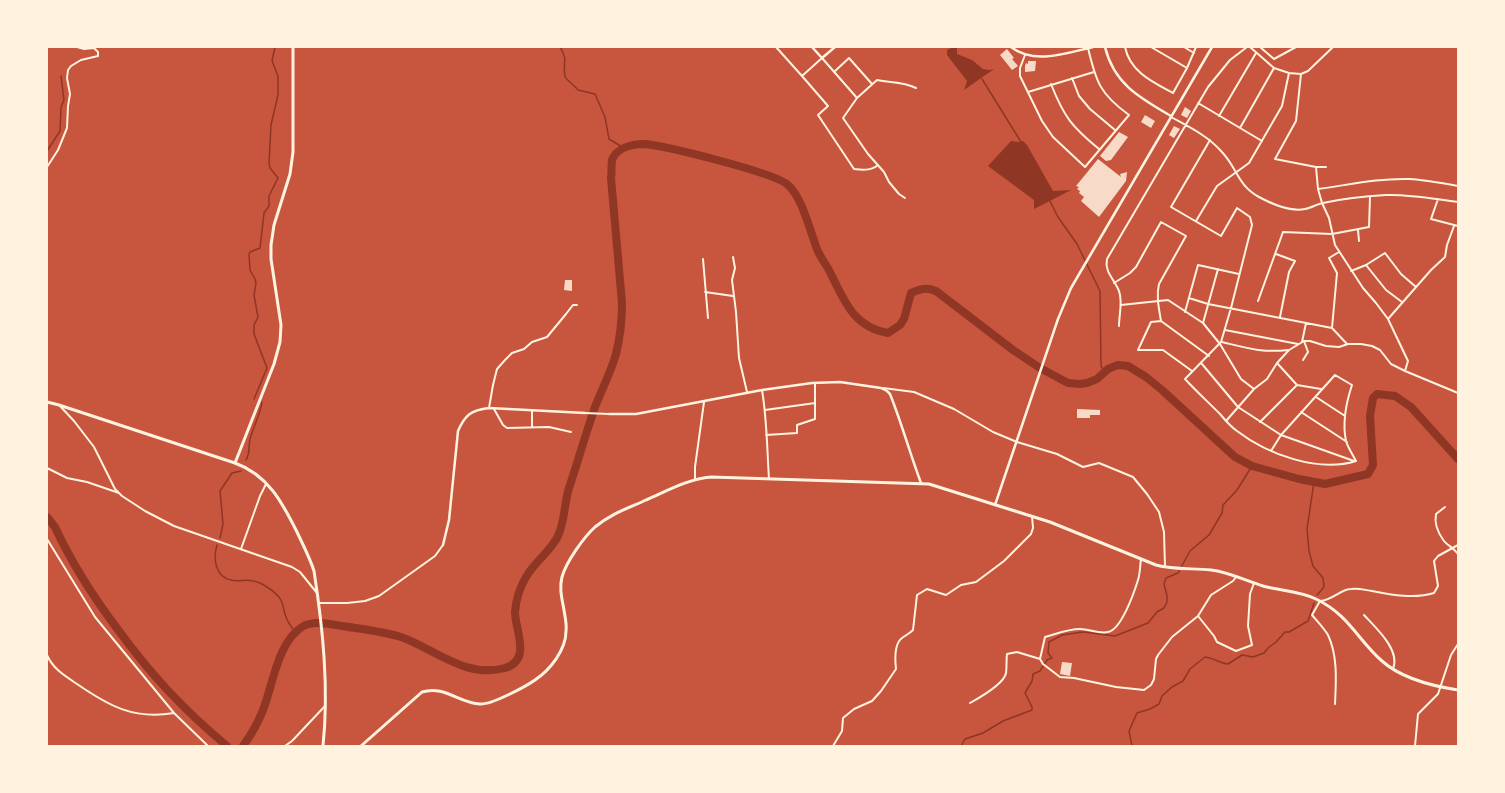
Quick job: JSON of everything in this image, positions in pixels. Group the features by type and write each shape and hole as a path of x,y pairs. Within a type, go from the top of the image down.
{"main road":[{"path":"235,463 274,364 280,342 281,325 271,259 271,245 274,225 290,174 292,152 292,47"},
{"path":"47,402 235,463 256,473 267,483 278,497 310,560 314,572 318,594 326,678 323,746"},
{"path":"361,746 422,692 434,690 441,691 474,703 484,704 518,690 541,676 557,658 566,638 566,624 561,589 563,575 571,558 588,534 608,518 695,480 711,477 921,483 936,485 1032,516 1165,567 1210,570 1254,583 1308,596 1333,609 1346,620 1378,657 1393,669 1408,677 1441,687 1458,690"}],"street":[{"path":"47,167 58,150 67,128 70,94 67,78 68,70 71,66 81,60 98,56 98,52 94,48 84,49 76,47"},
{"path":"776,47 828,106 818,115 854,169 863,170 874,168 878,165"},
{"path":"812,47 857,98"},
{"path":"802,76 835,47"},
{"path":"1012,47 1025,55 1040,57 1093,47"},
{"path":"1105,47 1115,72 1125,84 1141,98 1210,140 1222,151 1247,190 1276,205 1304,209 1322,203 1409,194 1458,202"},
{"path":"1126,47 1127,54 1132,65 1140,73 1173,94 1196,47"},
{"path":"1151,47 1187,68"},
{"path":"1184,47 1194,53"},
{"path":"995,505 1063,305 1080,271 1212,47"},
{"path":"1119,326 1119,291 1106,266 1107,259 1213,80 1230,60 1247,47"},
{"path":"1250,47 1274,68 1289,73 1301,74 1308,71 1333,47"},
{"path":"1260,47 1274,59 1296,47"},
{"path":"1025,55 1020,68 1020,76 1042,121 1053,137 1085,167 1129,115 1118,107 1098,82 1088,48"},
{"path":"1219,116 1257,52"},
{"path":"834,72 850,58 872,84"},
{"path":"1240,128 1274,68"},
{"path":"1028,92 1094,72"},
{"path":"1196,221 1217,186 1236,174 1249,163 1282,106 1289,73"},
{"path":"1301,74 1298,114 1296,121 1275,159 1316,167 1326,167"},
{"path":"1072,78 1080,96 1090,109 1115,130"},
{"path":"905,198 899,194 889,182 884,172 868,154 843,118 857,98 877,80 890,83 905,83 916,88"},
{"path":"1051,84 1059,105 1068,120 1080,133 1100,149"},
{"path":"1198,103 1262,141"},
{"path":"1210,140 1171,207 1221,236 1237,208 1250,217 1252,225 1232,308 1221,343 1185,379 1236,431 1251,441 1271,451 1308,463 1347,464 1356,461"},
{"path":"1316,167 1318,189 1322,203 1329,218 1332,234 1339,252 1363,288 1388,318 1408,361 1405,371"},
{"path":"1318,189 1379,180 1409,179 1458,186"},
{"path":"1258,301 1283,232 1332,234 1369,227 1370,197"},
{"path":"1438,199 1432,219 1458,226"},
{"path":"1114,283 1130,273 1136,267 1161,222 1186,236 1157,290 1161,321"},
{"path":"1388,318 1445,256 1454,226"},
{"path":"1358,230 1359,241"},
{"path":"1332,328 1337,273 1329,258 1339,252"},
{"path":"1351,270 1366,265 1385,253 1401,274 1416,287"},
{"path":"1276,254 1295,261 1289,272 1280,317"},
{"path":"734,257 735,268 732,280 739,358 747,392"},
{"path":"703,259 708,318"},
{"path":"1185,312 1198,264 1239,274"},
{"path":"1366,265 1386,290 1402,303"},
{"path":"1203,323 1218,269"},
{"path":"705,292 734,296"},
{"path":"1189,298 1208,304 1332,328 1348,344"},
{"path":"1120,305 1168,300 1203,323 1221,343 1241,379 1254,389"},
{"path":"489,408 497,369 512,353 524,349 532,342 547,337 573,305 577,305"},
{"path":"1192,372 1163,350 1138,350 1151,322 1161,321 1209,356"},
{"path":"1302,360 1308,352 1303,342 1306,323"},
{"path":"1225,330 1298,344"},
{"path":"1226,421 1254,389 1267,379 1277,363 1289,350 1298,344 1310,341 1326,346 1339,347 1348,344 1361,344 1372,346 1380,350 1391,364 1458,393"},
{"path":"1221,343 1270,352 1289,350"},
{"path":"1277,363 1297,385 1321,389"},
{"path":"1201,364 1238,407 1281,436 1356,461"},
{"path":"1271,451 1281,436 1301,412 1335,375 1352,385 1347,401 1345,416 1347,442 1356,461"},
{"path":"319,605 365,601 379,596 435,556 443,545 449,520 458,431 463,421 470,413 479,409 494,408 636,414 704,402 747,392 815,383 840,382 914,392 954,409 993,432 1016,442 1057,454 1083,467 1099,463 1133,477 1159,512 1164,532 1165,567"},
{"path":"766,435 797,433 798,425 815,420 815,383"},
{"path":"1260,422 1297,385"},
{"path":"881,388 887,391 892,400 921,483"},
{"path":"762,390 765,410 769,479"},
{"path":"1316,397 1345,416"},
{"path":"695,480 694,466 704,402"},
{"path":"765,410 815,403"},
{"path":"59,405 74,421 94,447 119,493"},
{"path":"494,408 507,428 549,427 571,432"},
{"path":"532,410 532,427"},
{"path":"1301,412 1347,442"},
{"path":"47,468 67,478 87,482 119,493 145,511 174,526 297,569 318,594"},
{"path":"241,549 260,496 267,483"},
{"path":"1445,507 1436,514 1434,522 1445,542 1454,548 1458,554"},
{"path":"833,746 842,731 843,718 854,709 872,701 896,669 895,658 899,642 913,630 917,595 927,589 946,595 961,585 976,582 1004,561 1031,534 1033,528 1032,516"},
{"path":"47,539 95,617 174,713 208,746"},
{"path":"1335,704 1336,681 1334,653 1328,634 1312,615 1320,601 1328,600 1346,589 1353,588 1395,595 1427,595 1434,593 1438,586 1434,561 1438,556 1458,545"},
{"path":"1040,659 1045,638 1062,632 1078,629 1108,632 1114,629 1129,605 1138,579 1141,559"},
{"path":"970,703 981,697 1005,678 1007,654 1017,652 1040,659 1043,664 1060,677 1074,678 1116,687 1144,690 1154,679 1156,659 1168,641 1184,626 1198,616 1210,596 1233,581 1236,577"},
{"path":"1198,616 1217,642 1236,651 1252,646 1248,626 1250,594 1254,583"},
{"path":"1364,615 1385,637 1393,655 1395,664 1393,669"},
{"path":"1415,746 1418,714 1435,698 1441,687 1451,655 1458,644"},
{"path":"47,655 51,664 57,670 108,704 142,715 159,716 174,713"},
{"path":"285,746 292,741 326,704"}],"shaded area":[{"path":"957,47 957,54 972,60 983,69 994,69 964,90 967,81 947,55 947,50"},
{"path":"1011,141 1023,141 1027,145 1053,191 1071,190 1034,209 1034,200 988,166"}],"building":[{"path":"1007,49 1014,58 1012,59 1018,66 1012,70 1000,55"},
{"path":"1028,61 1036,61 1035,71 1025,72 1025,66 1026,63 1028,64"},
{"path":"1185,107 1191,111 1187,118 1181,115"},
{"path":"1145,115 1155,121 1151,128 1141,122"},
{"path":"1174,126 1180,129 1174,138 1169,135"},
{"path":"1119,132 1128,137 1111,160 1106,161 1100,156"},
{"path":"1098,159 1121,177 1120,174 1127,172 1126,181 1099,217 1081,201 1084,197 1077,189 1079,187 1076,186"},
{"path":"565,280 572,280 572,291 564,290"},
{"path":"1077,409 1100,410 1100,415 1090,415 1090,418 1077,418"},
{"path":"1062,662 1072,663 1070,676 1060,674"}],"waterway":[{"path":"254,399 267,368 254,334 254,325 258,317 254,295 256,283 250,270 249,254 250,252 260,248 264,213 269,206 269,196 278,178 270,168 269,163 271,125 278,95 278,76 272,61 275,47"},
{"path":"560,47 565,59 565,77 578,90 595,94 605,117 609,139 624,148"},
{"path":"47,151 60,131 61,107 64,100 61,76"},
{"path":"982,79 1021,142"},
{"path":"243,746 261,715 281,654 294,634 306,625 316,623 327,624 372,630 394,635 414,642 451,661 477,669 491,670 505,668 513,664 518,658 520,644 515,612 516,603 524,581 530,571 558,536 562,524 569,488 595,407 616,354 622,316 622,303 611,178 612,160 621,149 626,147 645,144 696,155 743,167 764,174 788,185 793,190 801,206 818,252 845,302 858,318 866,325 876,330 888,333 900,325 904,319 911,293 923,289 936,291 1013,350 1040,368 1068,383 1087,383 1097,379 1108,369 1118,365 1128,366 1146,377 1162,390 1235,457 1252,466 1299,479 1325,484 1368,474 1373,465 1370,416 1373,398 1377,394 1395,396 1411,407 1458,459"},
{"path":"1050,201 1058,217 1077,244 1100,291 1101,366 1105,372"},
{"path":"246,460 249,452 250,439 262,402"},
{"path":"961,746 965,739 983,733 1003,721 1032,710 1025,693 1032,681 1033,674 1040,671 1047,660 1052,658 1048,653 1049,642 1062,635 1083,632 1115,636 1148,623 1157,612 1164,608 1167,602 1164,584 1166,578 1178,573 1190,551 1209,535 1222,513 1223,505 1237,490 1252,466"},
{"path":"220,538 223,524 220,491 232,473 241,471"},
{"path":"1314,482 1307,529 1309,551 1313,566 1323,578 1324,587 1317,595"},
{"path":"47,517 55,527 76,567 92,593 131,647 169,692 227,746"},
{"path":"217,545 215,561 218,571 226,578 234,581 248,580 270,589 281,599 285,615 296,633"},
{"path":"1132,746 1129,731 1137,713 1150,709 1159,704 1162,696 1172,687 1183,681 1190,669 1205,657 1228,664 1242,655 1253,657 1264,653 1285,632 1289,632 1308,621 1314,603"}]}
